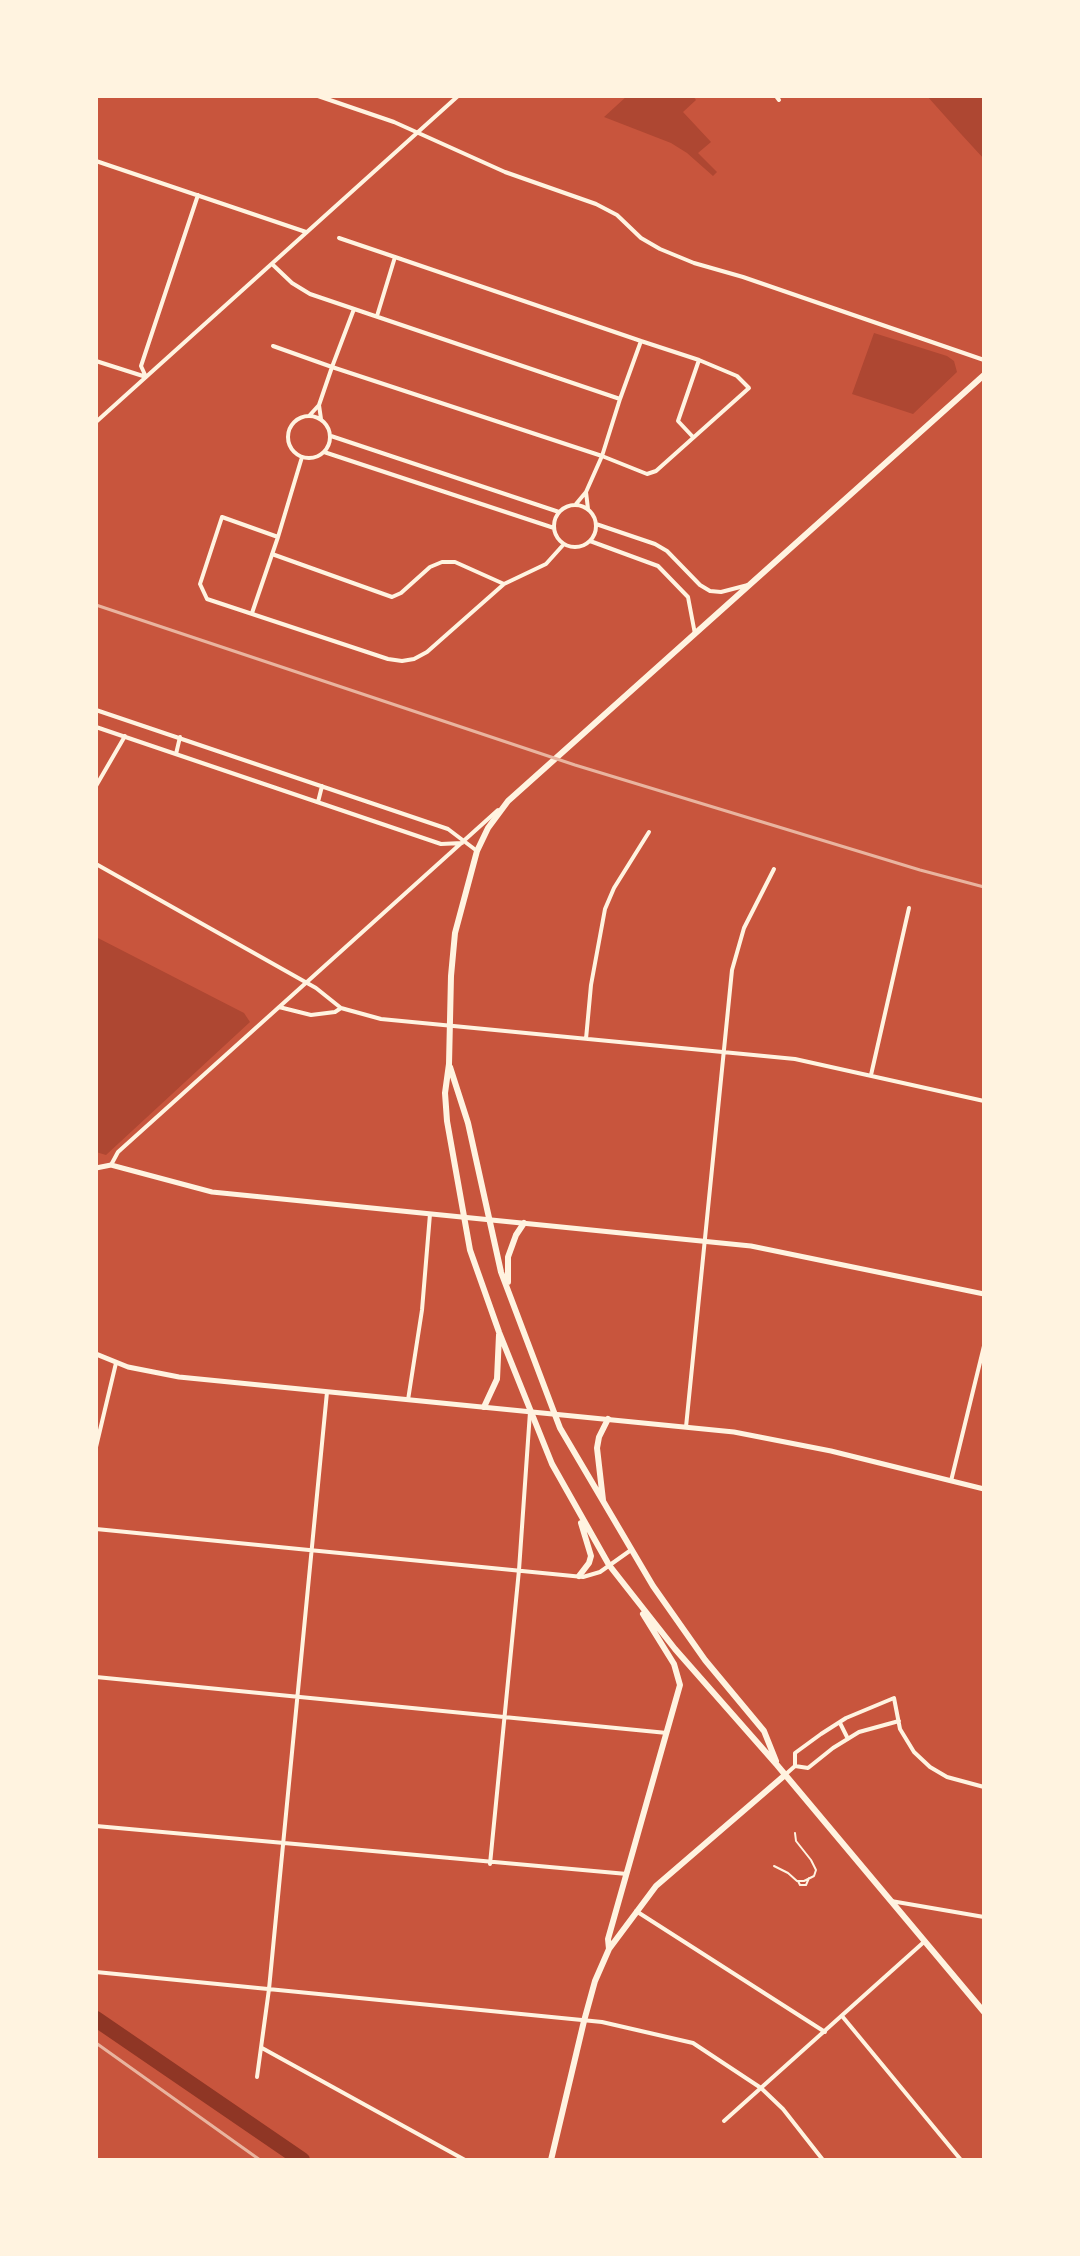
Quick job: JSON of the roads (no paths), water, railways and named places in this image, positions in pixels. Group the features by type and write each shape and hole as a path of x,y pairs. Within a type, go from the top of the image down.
{"main road":[{"path":"984,375 508,801 488,828 477,851 455,933 451,976 452,1025 445,1093 462,1217 470,1250 552,1464 609,1565 675,1649 777,1765 984,2012"},
{"path":"449,1064 468,1123 508,1290 554,1414 653,1586 705,1660 764,1731 777,1765"},
{"path":"508,1290 508,1257 524,1223"},
{"path":"484,1407 497,1379 499,1332"},
{"path":"604,1504 597,1448 608,1419"},
{"path":"575,1504 591,1556 579,1576"},
{"path":"609,1949 608,1939 680,1685 674,1664 634,1596"},
{"path":"551,2160 584,2021 595,1981 609,1949 656,1886 785,1775"}],"street":[{"path":"318,96 418,132 505,172 596,204 617,215 641,238 683,258 984,360"},
{"path":"96,422 458,96"},
{"path":"96,161 307,232"},
{"path":"146,377 141,366 198,195"},
{"path":"273,346 602,456 647,474 656,471 749,388 737,376 699,360 339,238"},
{"path":"377,316 395,257"},
{"path":"272,264 310,294 620,399"},
{"path":"331,436 324,452 315,457 302,457 291,448 288,435 293,423 309,416 319,405 354,309"},
{"path":"576,505 586,492 602,456 641,341"},
{"path":"693,437 678,421 699,360"},
{"path":"96,361 146,377"},
{"path":"319,405 321,419 331,436 559,512"},
{"path":"309,416 321,419"},
{"path":"324,452 554,528"},
{"path":"252,613 302,457"},
{"path":"586,492 588,509 596,524 655,544 674,557 700,585 710,591 721,592 750,584"},
{"path":"588,509 569,505 559,512 554,528 559,540 578,547 590,541 596,524"},
{"path":"278,537 222,517 200,584 207,599 402,661 427,652 504,584 546,564 564,544"},
{"path":"590,541 658,566 688,597 695,634"},
{"path":"272,554 392,597 401,593 430,567 442,562 455,562 504,584"},
{"path":"96,710 448,829 477,851"},
{"path":"96,727 441,844 464,843"},
{"path":"96,786 125,736"},
{"path":"176,754 180,737"},
{"path":"318,802 322,786"},
{"path":"111,1165 118,1152 508,801"},
{"path":"586,1039 591,985 605,909 614,888 649,832"},
{"path":"96,864 304,984 316,988 341,1008 381,1019 795,1059 984,1101"},
{"path":"686,1427 723,1050 738,943 774,869"},
{"path":"871,1075 909,908"},
{"path":"279,1007 311,1015 335,1012 341,1008"},
{"path":"96,1168 111,1165 212,1192 751,1246 984,1294"},
{"path":"408,1400 422,1310 430,1214"},
{"path":"951,1481 984,1346"},
{"path":"96,1354 116,1363 179,1377 734,1432 831,1451 984,1489"},
{"path":"96,1447 116,1363"},
{"path":"257,2077 269,1989 327,1392"},
{"path":"490,1864 519,1570 530,1412"},
{"path":"96,1529 579,1576 600,1572 631,1550"},
{"path":"96,1677 668,1733"},
{"path":"785,1775 795,1766 795,1753 840,1723 894,1698 900,1729 914,1752 930,1767 949,1777 984,1787"},
{"path":"795,1766 808,1768 859,1732 899,1721"},
{"path":"840,1723 848,1739"},
{"path":"96,1826 490,1864 628,1874"},
{"path":"891,1901 984,1917"},
{"path":"636,1911 825,2032"},
{"path":"724,2121 925,1941"},
{"path":"96,1972 602,2022 693,2043 761,2088 783,2109 823,2160"},
{"path":"842,2016 961,2160"},
{"path":"262,2048 465,2160"}],"lane":[{"path":"774,1866 797,1881 809,1878 816,1870 796,1841 795,1833"}],"waterway":[{"path":"96,2019 302,2160"}],"railway":[{"path":"96,605 575,765 984,887"},
{"path":"96,2043 260,2160"}]}
